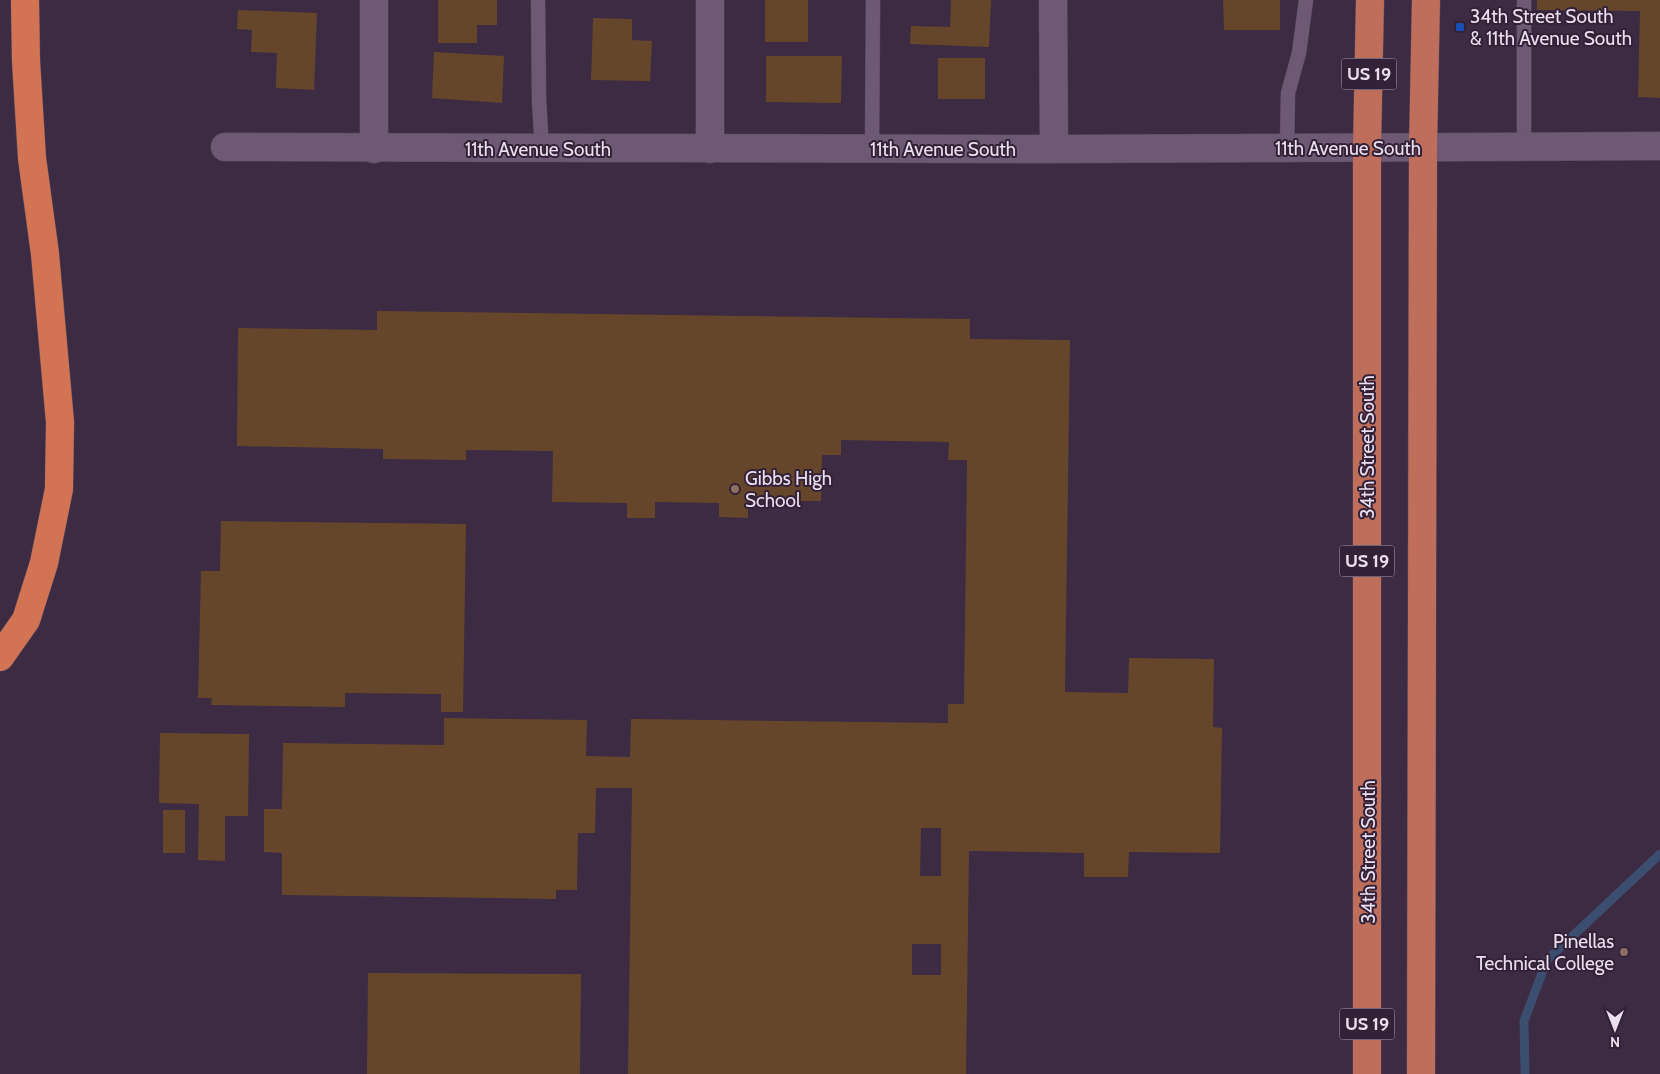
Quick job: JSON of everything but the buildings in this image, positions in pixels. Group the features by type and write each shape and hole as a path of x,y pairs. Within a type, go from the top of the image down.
{"highway":[{"path":"0,656 26,620 44,563 59,489 60,422 45,254 32,158 26,61 25,0"},
{"name":"34th Street South","path":"1367,1074 1367,148 1370,0"},
{"name":"US 19","path":"1421,1074 1423,148 1426,0"}],"street":[{"path":"374,0 374,149"},
{"path":"710,0 710,149"},
{"path":"1053,0 1054,149"},
{"name":"11th Avenue South","path":"225,148 1054,149 1660,146"}],"lane":[{"path":"538,0 539,100 542,149"},
{"path":"872,149 873,0"},
{"path":"1287,148 1288,93 1299,52 1306,0"},
{"path":"1524,0 1524,147"}],"waterway":[{"path":"1525,1074 1524,1021 1547,960 1660,854"}],"place":[{"name":"34th Street South & 11th Avenue South","path":"1460,27"},
{"name":"Gibbs High School","path":"735,489"},
{"name":"Pinellas Technical College","path":"1624,952"}]}
